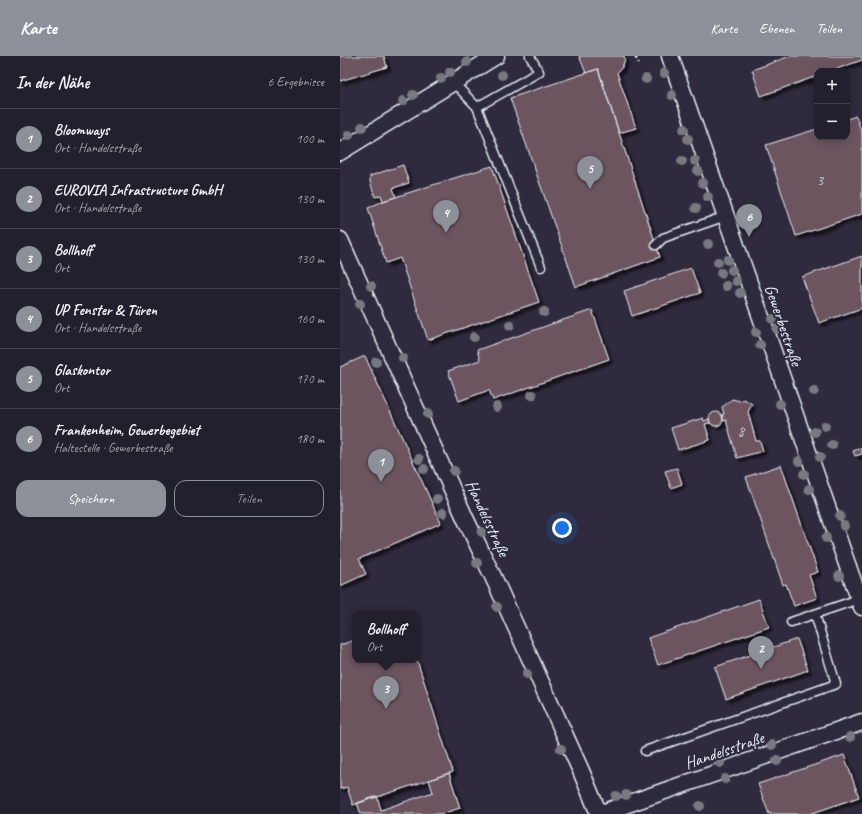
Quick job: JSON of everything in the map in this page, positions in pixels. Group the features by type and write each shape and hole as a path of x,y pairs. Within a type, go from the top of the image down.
{"street":[{"path":"340,152 496,56"},
{"name":"Gewerbestraße","path":"670,56 860,595"},
{"name":"Handelsstraße","path":"341,244 466,520 500,590 599,814 862,722"}],"lane":[{"path":"477,107 539,72 530,56"},
{"path":"454,83 477,107 541,267"},
{"path":"656,245 663,238 726,216"},
{"path":"791,622 815,614 860,595"},
{"path":"644,751 836,684 815,614"}],"path":[{"path":"635,56 639,64"}],"building":[{"path":"340,56 384,56 387,67 340,81"},
{"path":"579,56 624,56 625,60 617,73 636,128 619,133 598,69 586,73"},
{"path":"790,56 862,56 862,60 839,68 814,68 814,77 761,96 752,70"},
{"path":"598,69 660,257 576,287 510,98"},
{"path":"856,116 862,133 862,214 796,236 766,145 814,130 814,140 850,140 850,118"},
{"path":"403,165 409,183 393,188 396,197 383,201 381,195 375,197 370,176"},
{"path":"492,166 539,302 428,340 400,258 386,263 368,208 383,201"},
{"path":"862,256 862,308 819,323 802,277"},
{"path":"691,268 700,293 632,316 624,291"},
{"path":"592,310 609,359 493,400 489,390 459,401 448,371 480,360 477,350"},
{"path":"365,356 441,523 359,559 366,574 340,586 340,367"},
{"path":"732,399 740,401 744,399 752,404 748,412 756,441 760,441 763,451 737,458 726,420 723,421 722,415 724,414 722,407"},
{"path":"713,412 719,412 723,416 723,422 719,426 713,426 709,422 709,416"},
{"path":"703,418 704,421 709,419 710,423 705,424 710,440 678,450 671,428"},
{"path":"862,448 862,454 855,456 853,451"},
{"path":"781,465 818,572 809,575 817,598 794,606 786,584 783,585 746,477"},
{"path":"677,468 682,484 671,488 665,471"},
{"path":"759,599 769,627 658,665 648,638"},
{"path":"797,639 808,670 726,699 715,667"},
{"path":"352,641 352,663 418,663 453,772 353,805 347,787 340,789 340,645"},
{"path":"844,755 859,797 810,814 769,814 758,784"},
{"path":"449,773 460,808 441,814 361,814 357,803 377,796 381,810 433,792 429,780"}],"place":[{"name":"Glaskontor","path":"590,189"},
{"name":"UP Fenster & Türen","path":"446,233"},
{"name":"Frankenheim, Gewerbegebiet","path":"749,237"},
{"name":"Bloomways","path":"381,482"},
{"name":"EUROVIA Infrastructure GmbH","path":"761,669"},
{"name":"Bollhoff","path":"386,709"}]}
